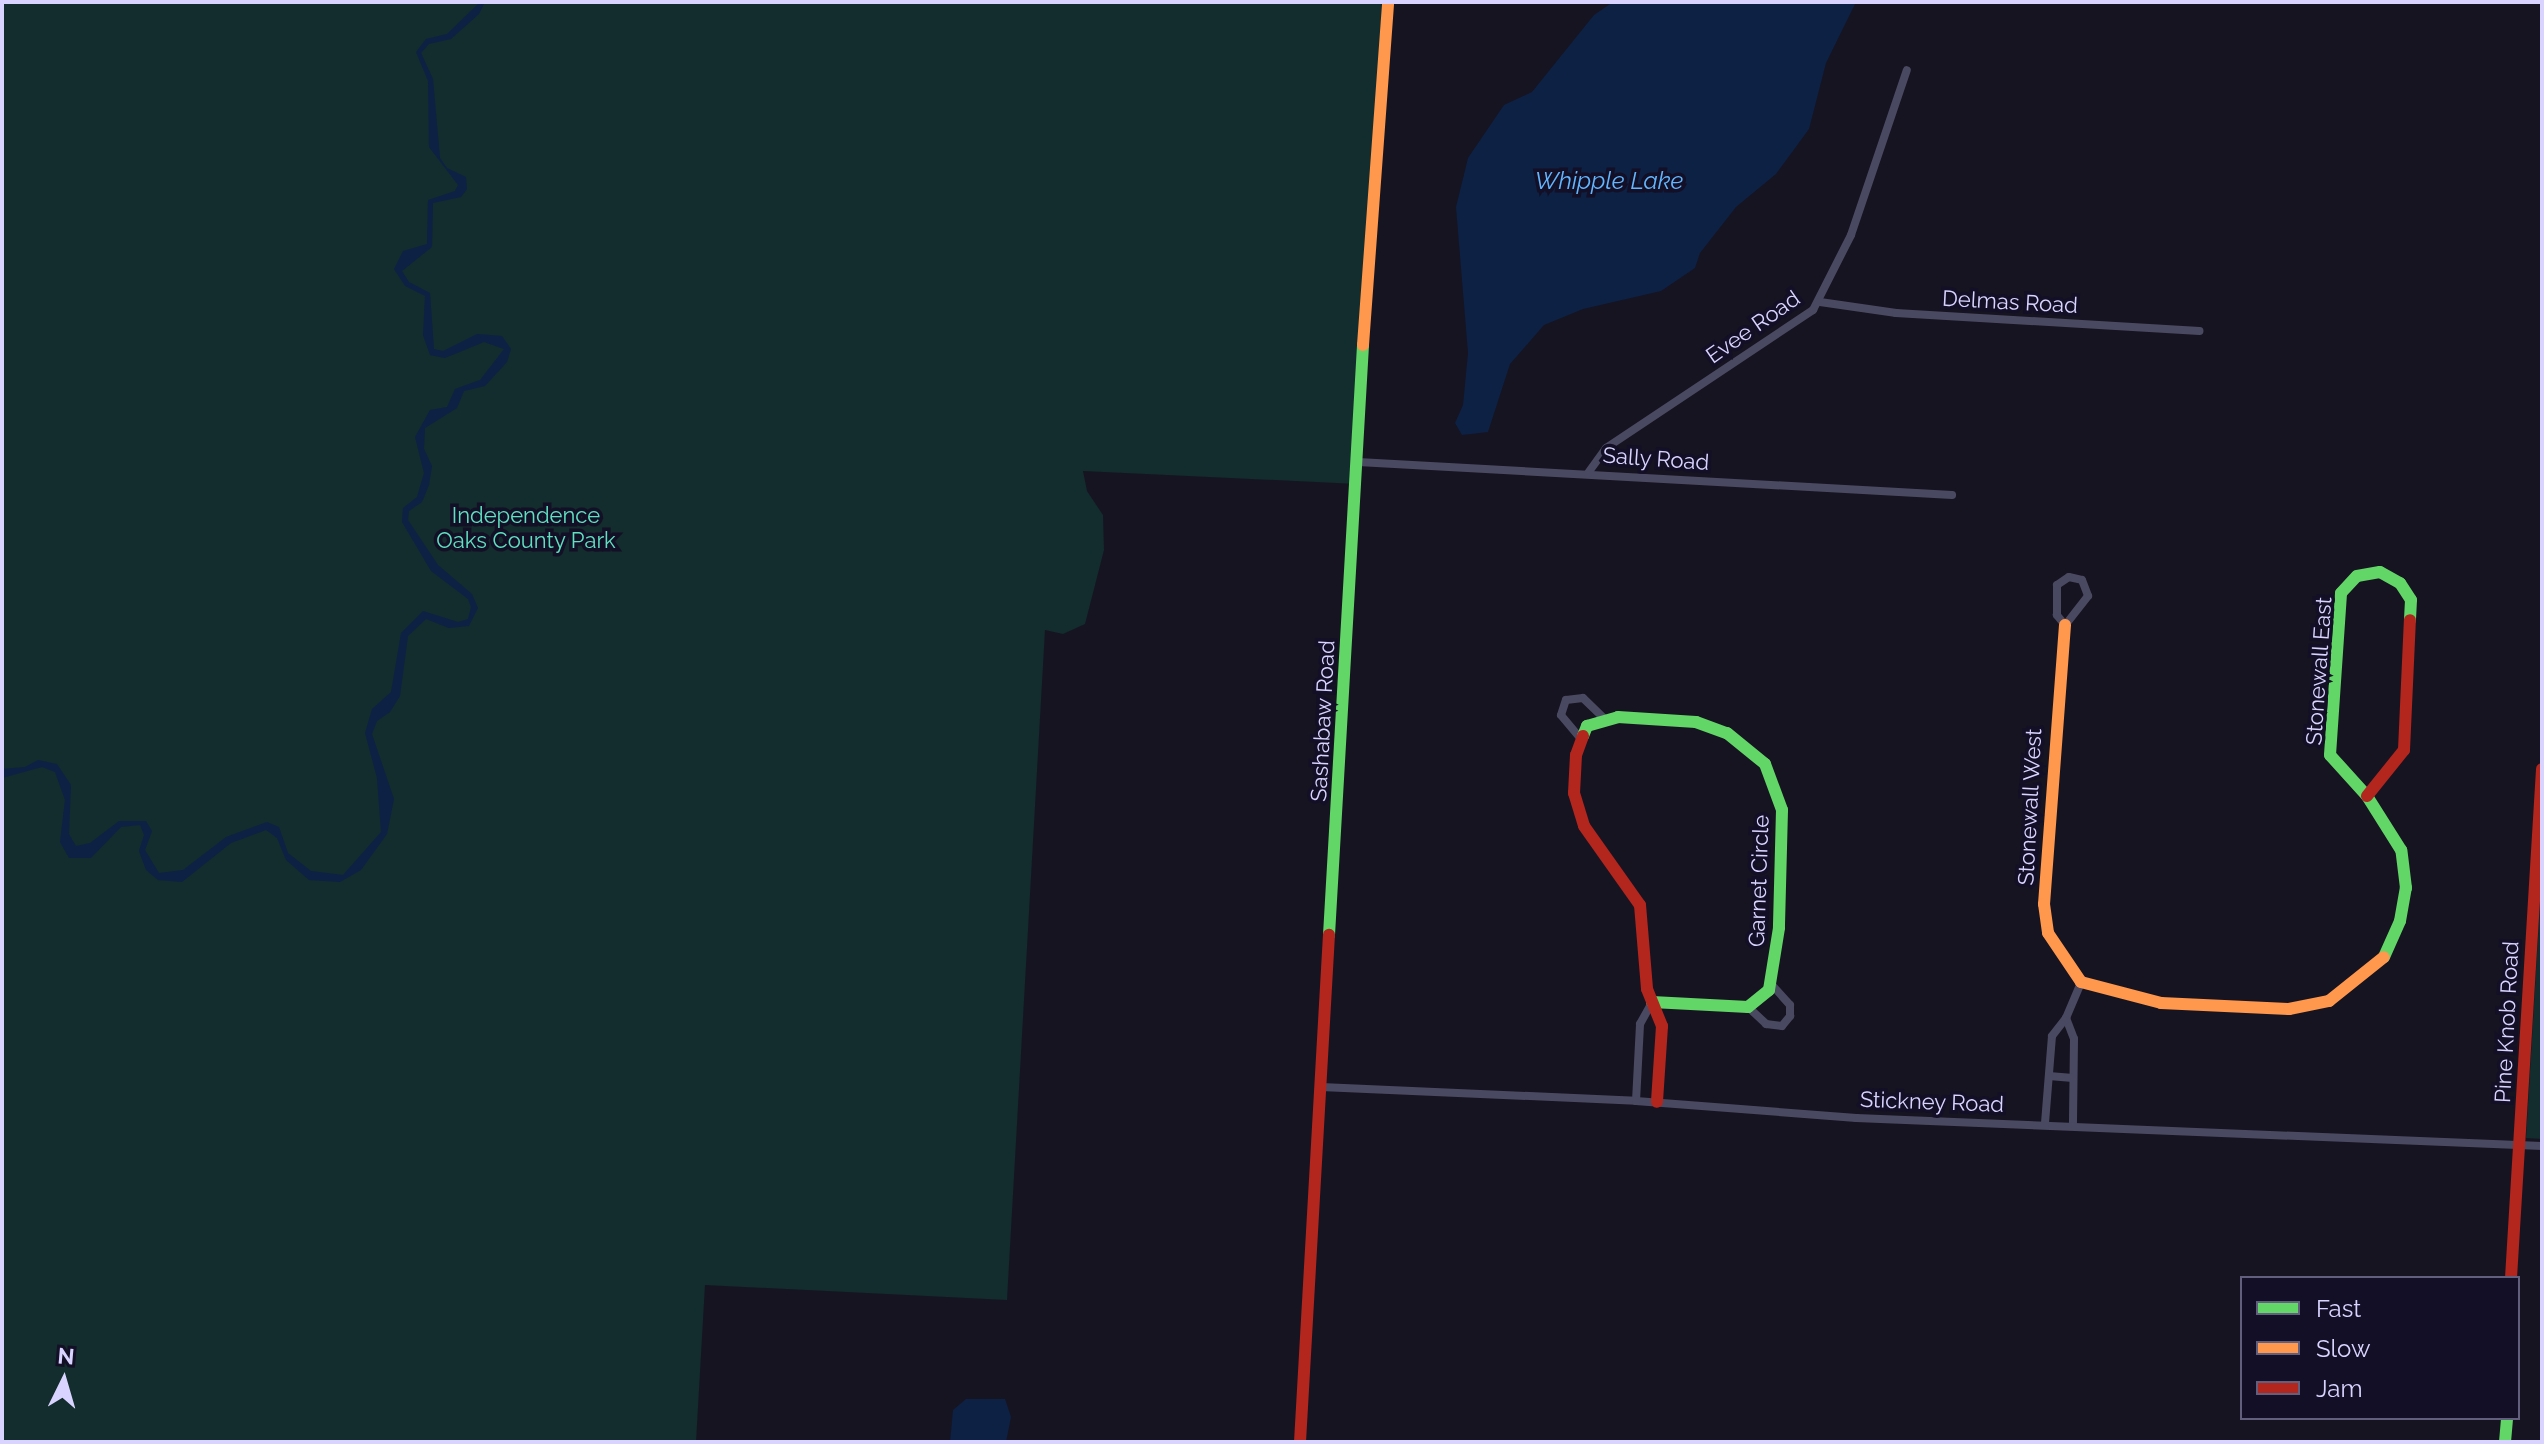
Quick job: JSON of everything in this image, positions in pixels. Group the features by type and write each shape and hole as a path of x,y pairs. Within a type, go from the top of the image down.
{"street":[{"name":"Sashabaw Road","path":"1300,1442 1388,2"},
{"name":"Evee Road","path":"1588,473 1590,464 1606,448 1820,302 1851,235 1907,70"},
{"name":"Delmas Road","path":"1820,302 1926,316 2199,331"},
{"name":"Sally Road","path":"1358,462 1952,495"},
{"name":"Stonewall East","path":"2081,982 2161,1003 2289,1009 2329,1001 2350,988 2385,956 2400,921 2406,888 2401,850 2367,796 2330,755 2341,593 2357,576 2380,572 2400,583 2411,600 2404,750 2367,796"},
{"path":"2069,577 2082,580 2088,596 2065,625 2057,615 2057,585 2069,577"},
{"name":"Stonewall West","path":"2065,625 2044,904 2048,933 2081,982"},
{"name":"Garnet Circle","path":"1581,739 1561,715 1566,700 1583,698 1605,719 1712,725 1748,745 1765,764 1778,788 1784,849 1771,984"},
{"path":"1605,719 1587,726 1581,739 1574,769 1577,807 1584,826 1640,905 1652,1002 1662,1026 1657,1102"},
{"name":"Pine Knob Road","path":"2511,1276 2542,769"},
{"path":"2045,1123 2052,1036 2066,1018 2081,982"},
{"path":"1652,1002 1748,1007 1761,1001 1771,984 1790,1005 1790,1016 1782,1026 1766,1024 1748,1007"},
{"path":"1636,1101 1640,1024 1652,1002"},
{"path":"2066,1018 2074,1039 2073,1124"},
{"path":"2049,1076 2073,1078"},
{"name":"Stickney Road","path":"1321,1087 1657,1102 1856,1118 2073,1124 2542,1146"},
{"path":"2505,1442 2507,1420"}],"green space":[{"name":"Independence Oaks County Park","path":"2,2 1382,2 1357,484 1083,471 1087,491 1103,515 1104,550 1085,624 1063,634 1045,630 1007,1300 705,1285 696,1442 2,1442"},
{"path":"2542,871 2542,1139 2526,1138"}],"water":[{"path":"480,2 485,2 479,14 451,39 429,44 421,53 433,79 440,158 447,168 466,177 467,189 461,197 433,203 432,247 402,271 409,282 430,293 434,349 443,351 477,334 502,336 511,349 507,362 485,386 464,391 457,408 425,428 424,449 432,466 429,485 422,502 409,511 408,520 438,565 472,594 478,608 469,626 449,628 426,619 408,636 400,696 390,712 377,721 372,734 394,799 387,834 361,870 340,882 309,880 286,860 277,838 266,830 231,843 182,882 158,880 146,870 139,851 144,835 140,825 121,827 91,858 69,858 60,842 65,800 55,772 42,767 2,778 2,769 25,767 38,760 57,764 71,785 69,834 76,846 90,843 119,821 146,821 152,831 145,850 159,873 183,870 226,837 267,822 279,827 288,853 311,871 343,875 381,832 377,778 365,733 372,709 391,692 401,633 423,611 458,622 468,619 471,607 468,599 431,571 402,522 403,508 417,497 424,473 415,437 430,410 447,407 455,389 480,380 504,349 484,342 445,358 430,355 423,335 425,296 405,286 394,269 403,251 427,244 428,200 455,191 458,185 429,147 428,81 416,52 426,39 447,34"},
{"name":"Whipple Lake","path":"1613,2 1856,2 1826,63 1809,129 1776,174 1736,207 1700,253 1695,268 1661,291 1583,309 1544,325 1510,364 1488,432 1462,435 1455,423 1463,405 1468,353 1456,207 1468,158 1504,105 1532,92 1594,15"},
{"path":"966,1399 1005,1399 1011,1417 1006,1442 950,1442 953,1410"}],"traffic: fast":[{"path":"1329,935 1363,345"},
{"path":"2384,957 2400,921 2406,888 2401,850 2367,796 2330,755 2341,593 2357,576 2380,572 2400,583 2411,600 2410,620"},
{"path":"1583,736 1587,726 1618,717 1696,722 1727,733 1765,764 1782,810 1779,928 1769,990 1748,1007 1652,1002"},
{"path":"2505,1442 2507,1420"}],"traffic: slow":[{"path":"1363,345 1388,2"},
{"path":"2065,625 2044,904 2048,933 2081,982 2161,1003 2289,1009 2329,1001 2384,957"}],"traffic: jam":[{"path":"2367,796 2404,750 2410,620"},
{"path":"1583,736 1576,755 1574,793 1584,826 1640,905 1647,989 1662,1026 1657,1102"},
{"path":"2511,1276 2542,769"},
{"path":"1300,1442 1329,935"}]}
